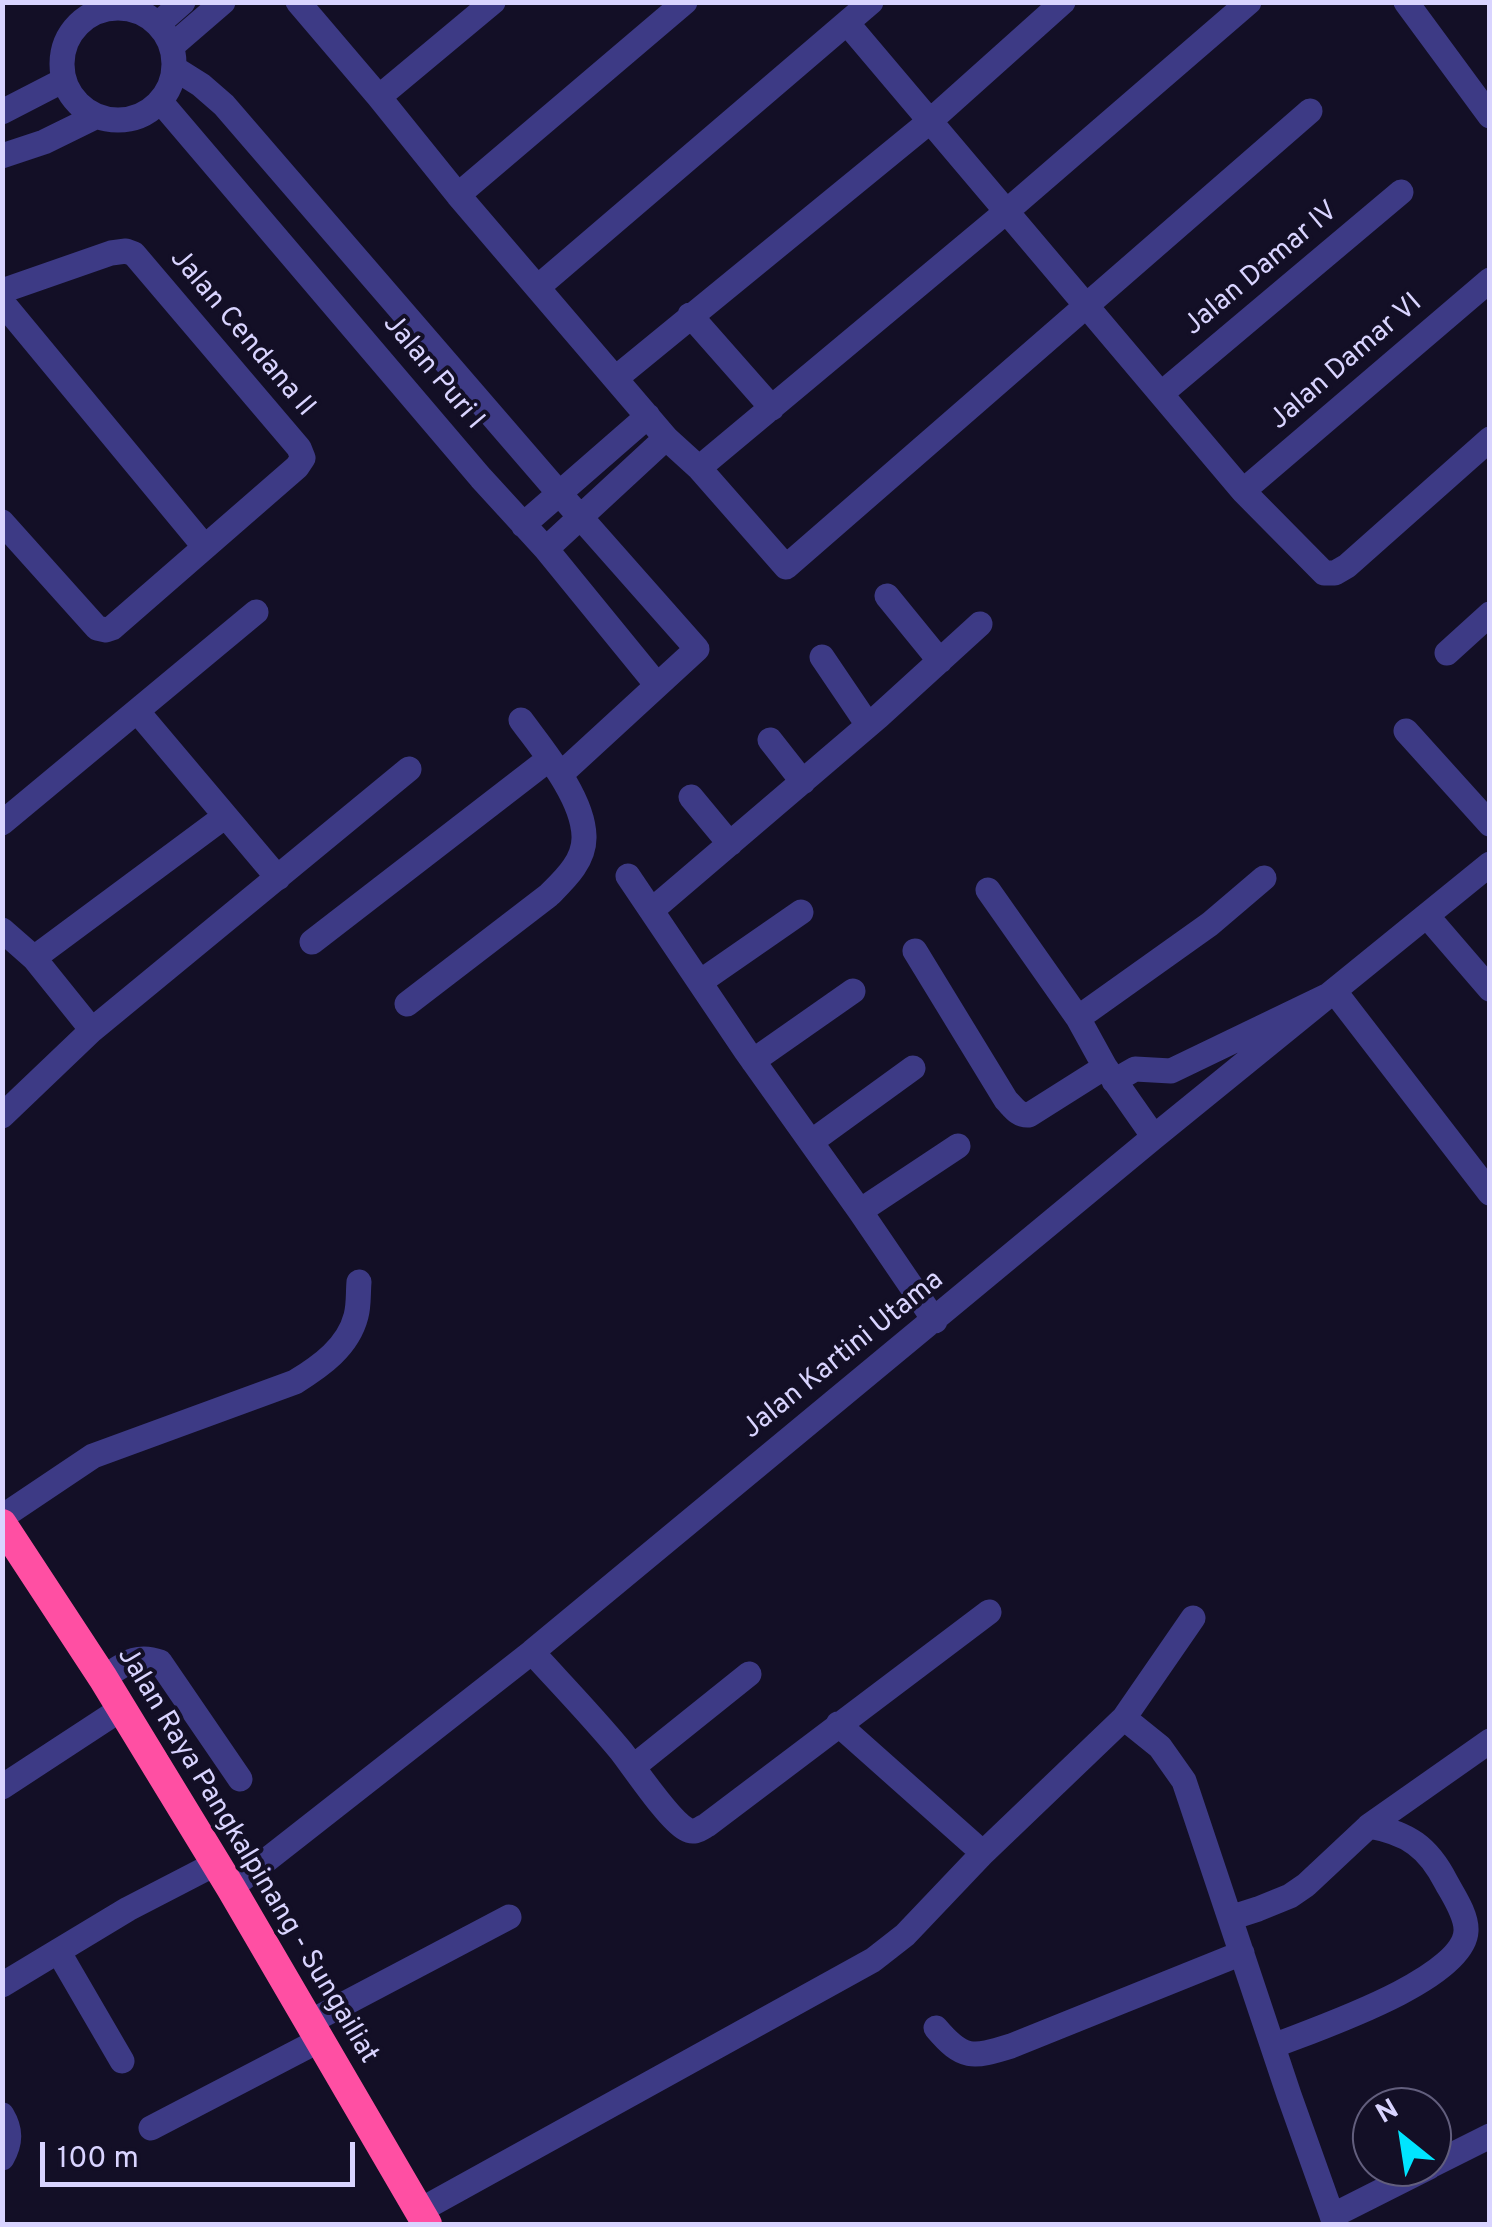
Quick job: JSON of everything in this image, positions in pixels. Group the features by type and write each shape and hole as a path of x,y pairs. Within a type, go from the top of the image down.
{"highway":[{"name":"Jalan Raya Pangkalpinang - Sungailiat","path":"2,1524 103,1678 423,2218"}],"street":[{"path":"183,2 168,46 172,80 160,101 124,120 97,116 76,102 64,80 63,53 75,29 96,13 121,6 148,16 168,46 201,85 224,105 697,649 555,767 312,942"},
{"path":"168,46 223,2"},
{"path":"379,97 493,2"},
{"path":"458,195 685,2"},
{"path":"538,287 871,2"},
{"path":"616,378 929,122 1063,2"},
{"path":"699,468 1007,211 1249,2"},
{"path":"1406,2 1490,116"},
{"path":"300,3 666,438 699,468 786,566 1310,111"},
{"path":"846,23 1243,491 1324,574 1346,566 1490,439"},
{"path":"2,112 64,80"},
{"name":"Jalan Puri I","path":"160,101 546,549 658,685"},
{"path":"2,156 44,142 97,116"},
{"name":"Jalan Damar IV","path":"1162,393 1401,192"},
{"name":"Jalan Cendana II","path":"2,291 111,253 134,254 299,448 302,458 297,467 204,546"},
{"name":"Jalan Damar VI","path":"1243,491 1490,280"},
{"path":"2,302 204,546 112,628 102,630 3,523"},
{"path":"690,316 772,408"},
{"path":"523,525 648,416"},
{"path":"546,549 666,438"},
{"path":"887,596 940,661"},
{"path":"2,823 256,612"},
{"path":"1447,653 1490,614"},
{"path":"652,910 868,726 980,624"},
{"path":"822,658 868,726"},
{"path":"137,712 278,878"},
{"path":"408,1004 548,895 576,863 584,837 580,818 555,767 521,720"},
{"path":"1406,731 1490,824"},
{"path":"770,740 802,782"},
{"path":"2,1116 92,1030 409,769"},
{"path":"692,797 730,844"},
{"path":"34,958 224,817"},
{"name":"Jalan Kartini Utama","path":"2,1985 128,1909 223,1876 532,1652 1490,864"},
{"path":"628,876 935,1321"},
{"path":"1078,1018 1210,924 1264,878"},
{"path":"988,890 1078,1018 1109,1074 1154,1137"},
{"path":"700,982 801,912"},
{"path":"1427,916 1490,989"},
{"path":"2,930 34,958 92,1030"},
{"path":"915,951 1006,1100 1022,1115 1109,1074 1179,1068 1335,992 1490,1193"},
{"path":"753,1062 853,990"},
{"path":"810,1142 912,1068"},
{"path":"860,1211 958,1146"},
{"path":"2,1516 93,1456 295,1382 318,1367 348,1335 357,1314 359,1282"},
{"path":"532,1652 663,1806 684,1828 696,1831 989,1612"},
{"path":"423,2218 873,1960 904,1935 1124,1718 1194,1618"},
{"path":"103,1678 136,1659 160,1662 240,1780"},
{"path":"633,1767 750,1674"},
{"path":"2,1787 121,1709"},
{"path":"1124,1718 1160,1748 1184,1781 1333,2220 1392,2187"},
{"path":"838,1724 984,1853"},
{"path":"1230,1918 1306,1885 1369,1826 1490,1741"},
{"path":"1273,2046 1404,1992 1443,1966 1460,1948 1466,1931 1459,1906 1434,1858 1422,1846 1384,1828 1369,1826"},
{"path":"151,2128 509,1917"},
{"path":"58,1951 122,2061"},
{"path":"936,2028 965,2055 982,2055 1242,1953"},
{"path":"2,2114 9,2127 9,2142 2,2158"},
{"path":"1452,2155 1490,2136"}]}
